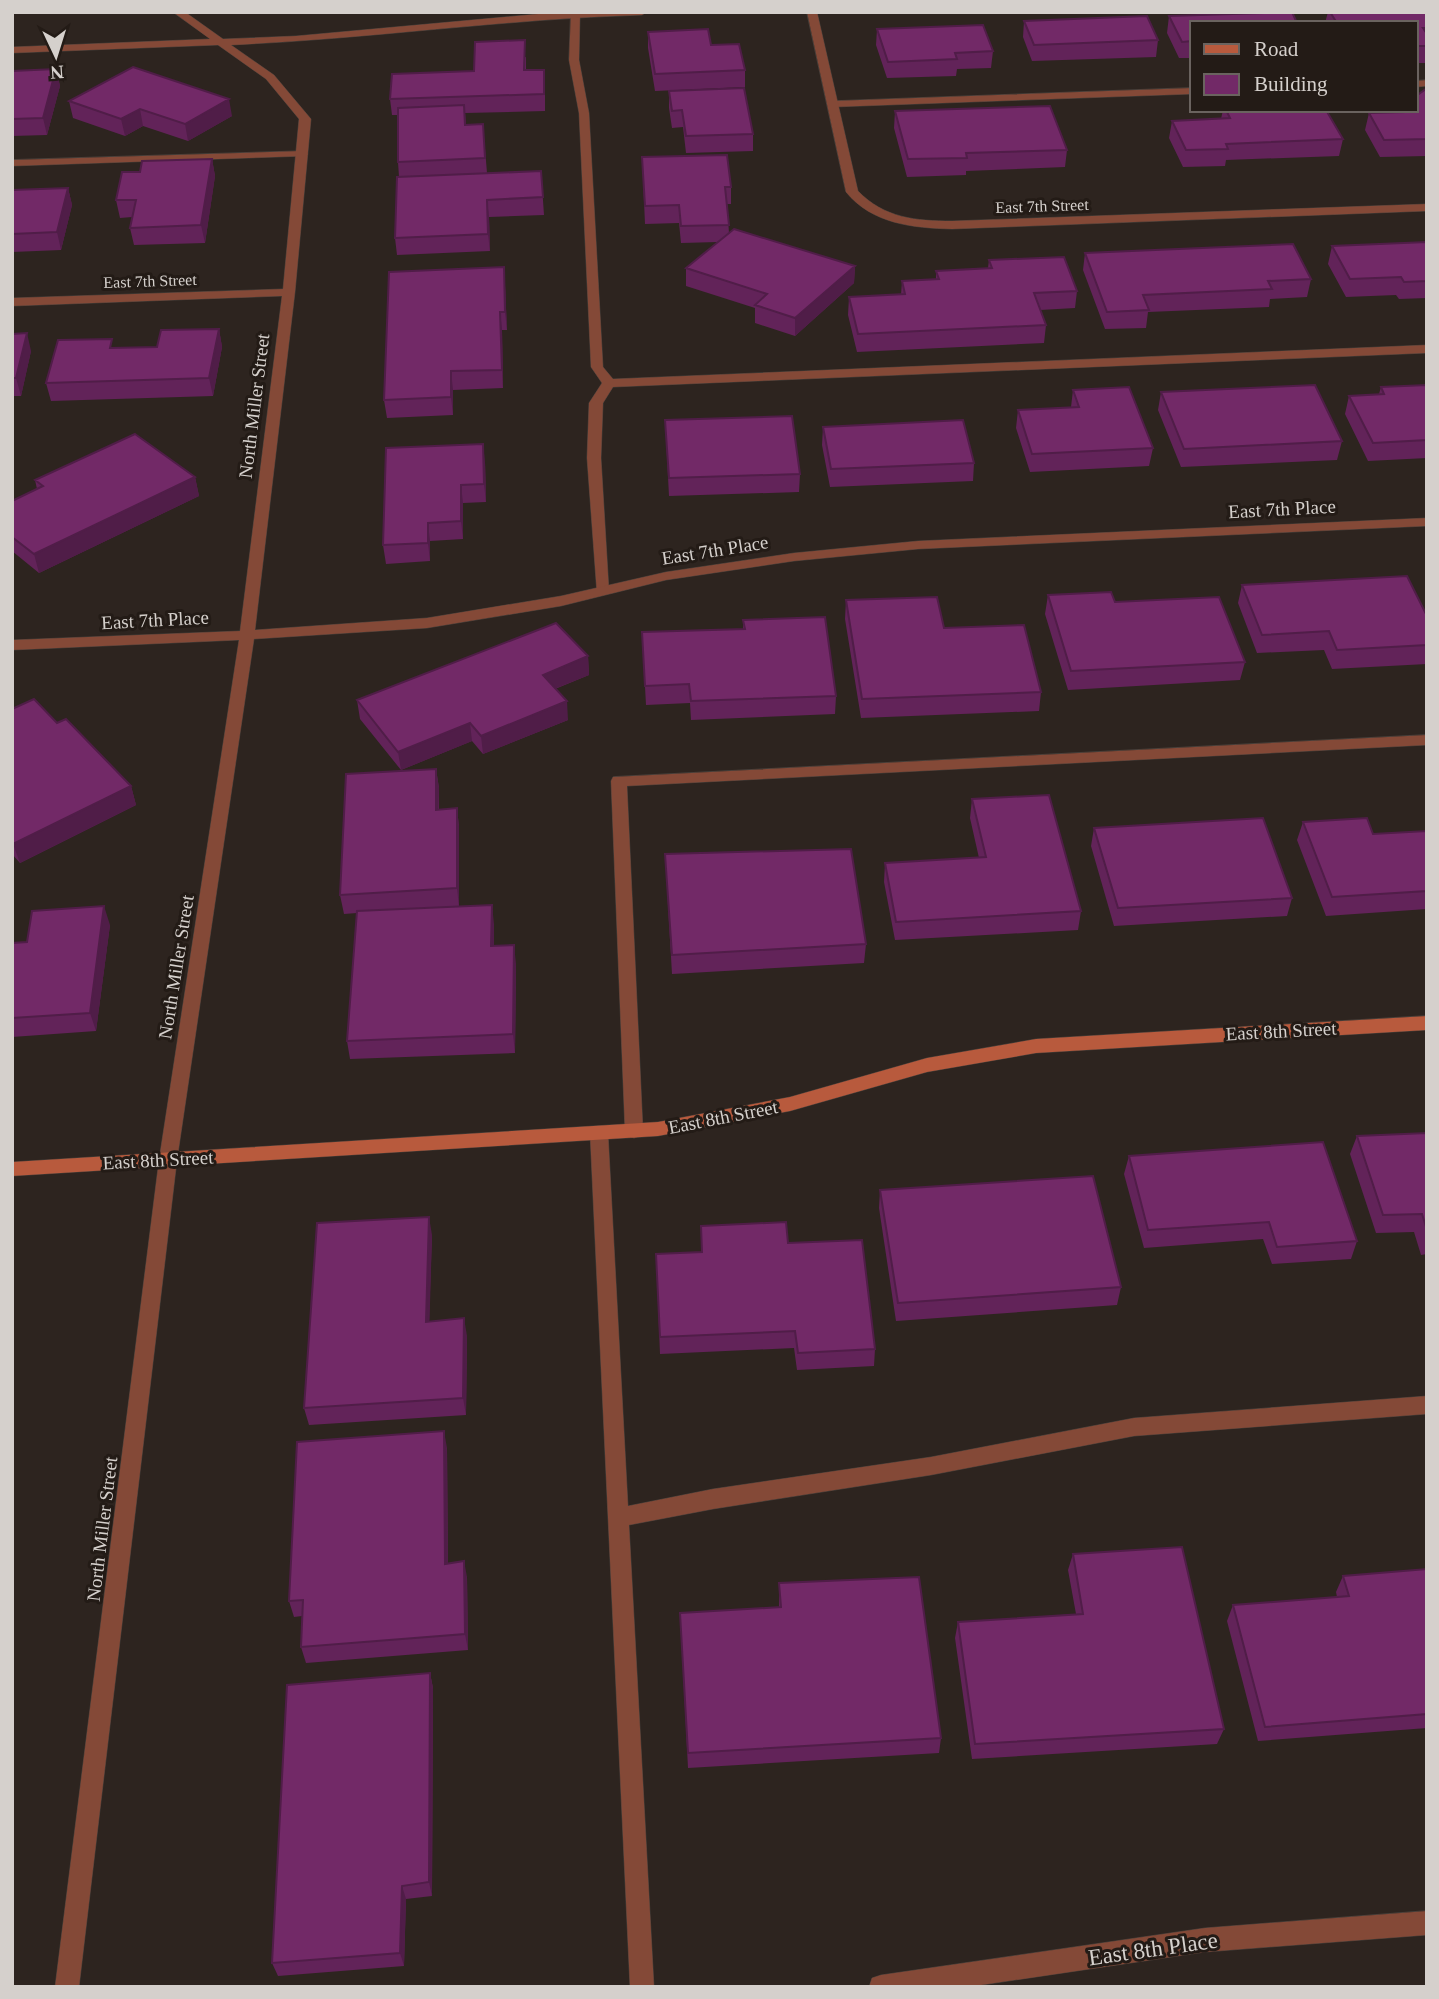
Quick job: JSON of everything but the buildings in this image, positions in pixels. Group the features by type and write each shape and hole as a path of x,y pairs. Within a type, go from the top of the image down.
{"street":[{"name":"North Miller Street","path":"66,1987 168,1160 247,635 289,292 305,118 270,77 178,12"},
{"path":"12,50 223,43 575,13 642,12"},
{"name":"East 7th Street","path":"812,12 852,192 870,209 905,222 952,225 1427,207"},
{"path":"575,13 574,60 584,113 597,367 609,383"},
{"path":"833,104 1190,91"},
{"path":"12,163 302,154"},
{"name":"East 7th Street","path":"12,302 289,292"},
{"path":"609,383 1427,349"},
{"path":"602,591 594,458 596,403 609,383"},
{"name":"East 7th Place","path":"12,645 247,635 427,623 561,601 666,576 768,561 918,545 1427,522"},
{"path":"634,1131 619,781 1427,740"},
{"name":"East 8th Street","path":"12,1169 634,1131 790,1104 927,1065 1037,1046 1427,1023"},
{"path":"599,1133 642,1987"},
{"path":"618,1518 713,1499 931,1466 1134,1427 1427,1405"},
{"name":"East 8th Place","path":"881,1987 1205,1940 1427,1923"}]}
